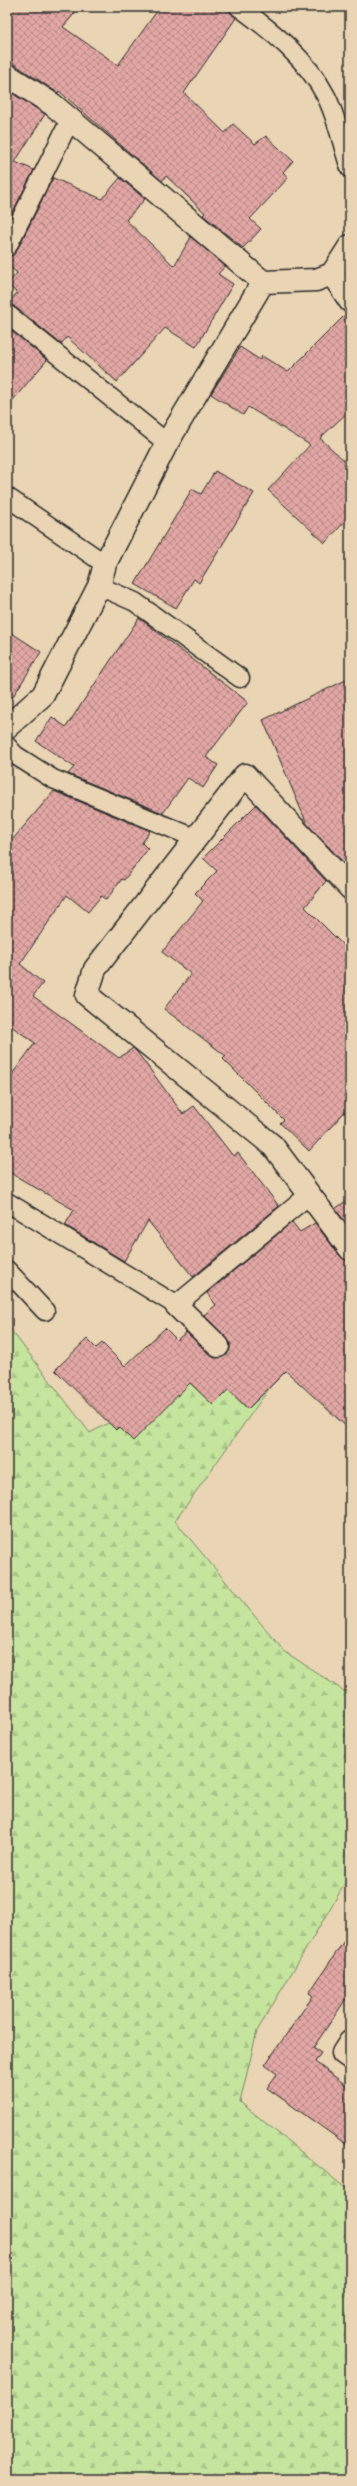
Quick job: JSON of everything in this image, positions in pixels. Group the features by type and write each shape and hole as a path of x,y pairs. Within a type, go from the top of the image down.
{"street":[{"path":"7,75 52,104 263,282 316,280 332,274 350,246"},
{"path":"332,274 350,301"},
{"path":"7,727 43,695 98,586 104,564 167,443 263,282"},
{"path":"350,888 245,775 95,969 87,995 273,1146 350,1249"},
{"path":"176,1305 218,1346"},
{"path":"350,2042 343,2053 350,2058"}],"lane":[{"path":"239,7 300,59 316,78 327,97 350,168"},
{"path":"7,247 70,120"},
{"path":"7,314 167,443"},
{"path":"7,497 104,564"},
{"path":"98,586 134,602 240,678"},
{"path":"7,746 15,755 53,780 195,838"},
{"path":"7,1202 176,1305 310,1194"},
{"path":"7,1270 45,1311"}],"green space":[{"path":"7,1325 90,1433 244,1350 273,1383 175,1521 284,1651 350,1695 350,1875 257,2031 240,2102 350,2192 350,2467 338,2479 7,2479"}],"building":[{"path":"7,7 80,7 63,27 118,65 160,7 229,7 230,12 236,18 184,93 225,133 233,124 255,144 266,136 293,161 283,172 288,178 250,219 261,229 243,248 203,215 205,213 166,176 162,181 59,91 58,93 14,64 7,63"},
{"path":"7,90 45,114 15,162 34,170 7,223"},
{"path":"53,178 102,199 120,178 145,199 126,220 174,266 191,237 225,266 218,274 233,284 196,347 165,328 117,382 67,337 61,344 14,306 7,304 17,293 7,284 17,273 7,264 7,257 16,252"},
{"path":"347,313 350,313 350,410 320,438 350,466 350,516 325,543 268,490 310,445 248,407 243,415 211,394 240,347 260,360 262,356 288,372"},
{"path":"7,327 47,360 7,407"},
{"path":"215,471 254,493 199,583 194,579 176,608 135,584 192,489 201,494"},
{"path":"139,618 248,702 206,757 218,765 203,788 188,778 163,813 68,774 74,767 36,741 52,717 66,727"},
{"path":"7,630 41,652 7,706"},
{"path":"350,678 350,852 342,861 307,824 263,720"},
{"path":"54,791 150,831 142,843 148,849 106,900 101,896 88,912 67,895 20,964 43,983 33,996 119,1058 133,1048 183,1114 194,1106 233,1156 238,1153 279,1206 193,1277 148,1221 124,1261 65,1225 74,1210 7,1171 7,1081 35,1043 11,1026 7,1030 7,846"},
{"path":"256,805 326,881 305,907 350,952 350,1106 309,1151 280,1123 284,1120 223,1059 226,1056 164,1009 191,974 162,952 203,901 195,893 217,871 203,858"},
{"path":"350,1198 350,1228 335,1209"},
{"path":"292,1222 300,1232 315,1223 340,1256 350,1261 350,1430 286,1371 248,1409 228,1390 213,1405 190,1383 133,1441 119,1427 116,1430 55,1370 87,1339 96,1348 102,1343 125,1366 165,1328 177,1340 186,1332 215,1358 227,1355 230,1349 230,1342 204,1315 216,1305 207,1293"},
{"path":"350,1932 350,1993 313,2048 321,2053 315,2062 350,2088 350,2147 267,2088 277,2074 265,2065 313,1996 309,1993"}]}
